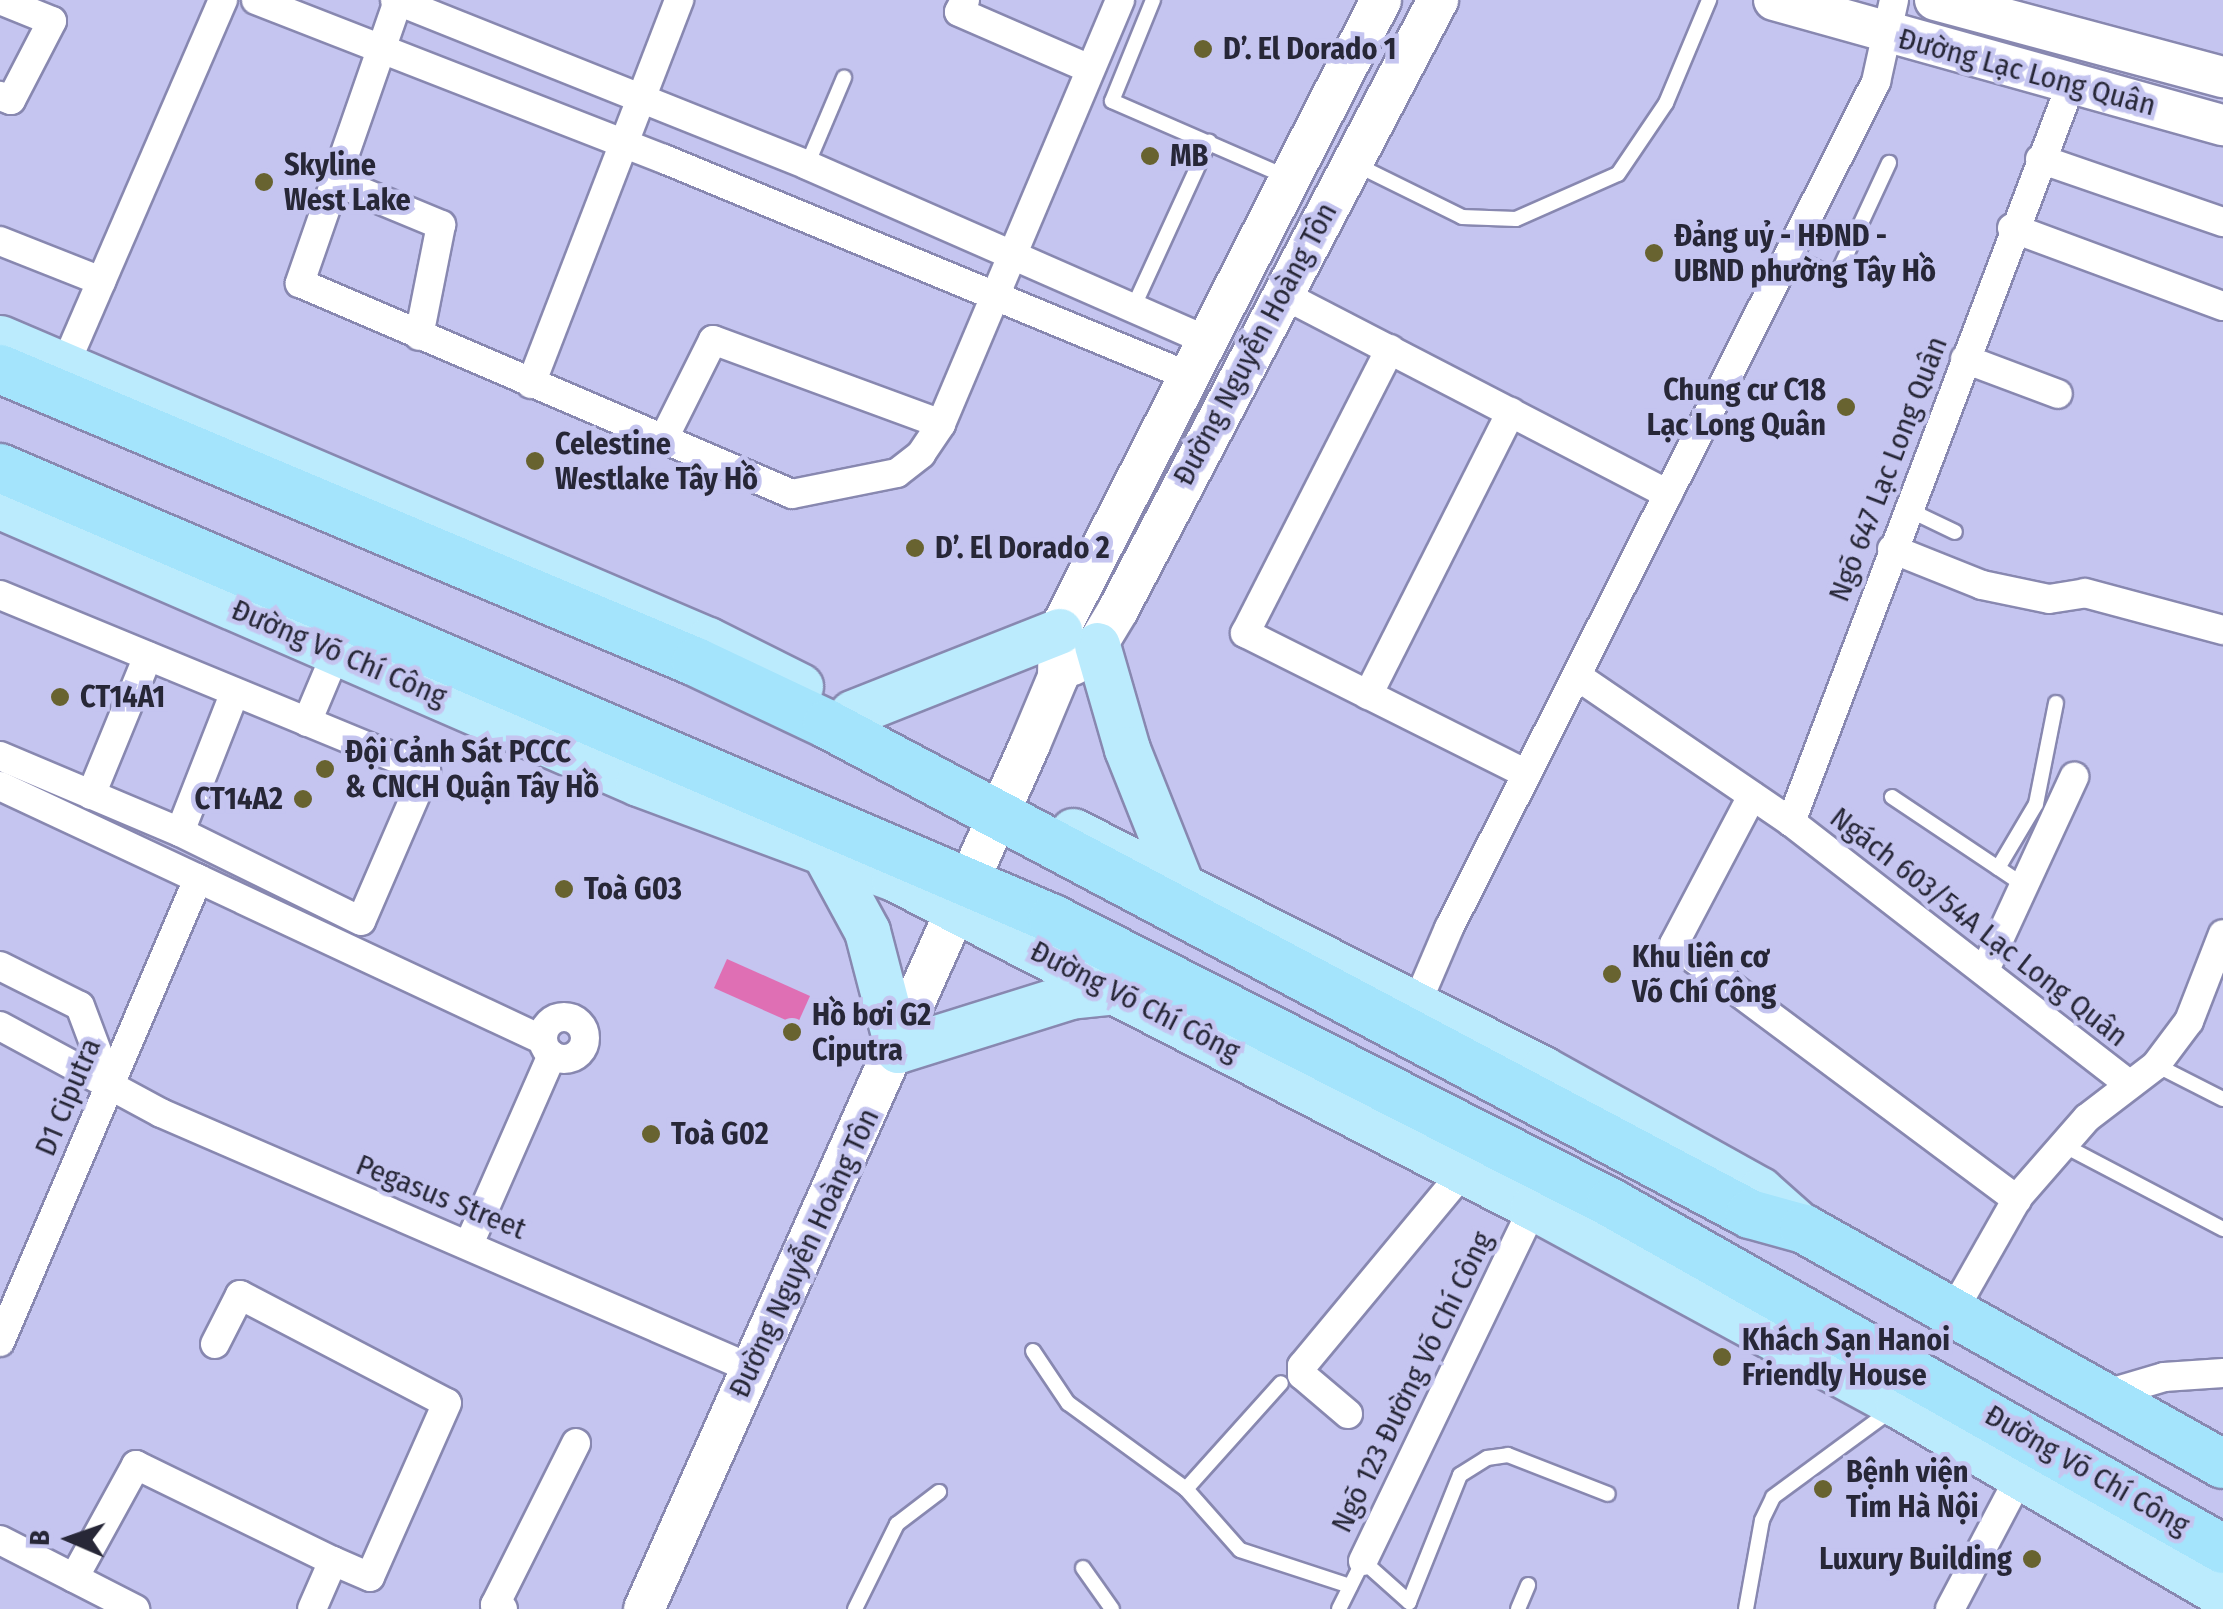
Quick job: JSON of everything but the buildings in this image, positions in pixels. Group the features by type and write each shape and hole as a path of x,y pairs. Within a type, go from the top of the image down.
{"highway":[{"path":"0,369 696,662 931,766 1750,1214 1804,1229 1950,1315 2223,1464"},
{"name":"Đường Võ Chí Công","path":"0,468 964,895 1611,1202 2223,1550"},
{"path":"1002,808 1075,832"},
{"path":"894,878 964,895"}],"main road":[{"name":"Đường Nguyễn Hoàng Tôn","path":"1078,638 1194,357 1381,0"},
{"name":"Đường Nguyễn Hoàng Tôn","path":"644,1609 750,1368 898,1050 1058,677 1280,292 1438,0"},
{"name":"Đường Lạc Long Quân","path":"1774,0 1890,17 2071,84 2223,125"},
{"name":"Đường Lạc Long Quân","path":"1936,0 2223,76"},
{"path":"0,338 708,640 852,713 931,766"},
{"name":"Đường Võ Chí Công","path":"0,506 638,782 894,878"},
{"path":"852,713 1078,638 1179,880"},
{"path":"1075,832 1179,880 1417,1003 1760,1190 1804,1229"},
{"path":"823,850 867,931 898,1050 1070,996 1116,991"},
{"name":"Đường Võ Chí Công","path":"1057,941 1116,991 1533,1207 1898,1405 2223,1595"}],"street":[{"path":"0,0 52,21 10,100 0,96"},
{"path":"65,365 223,0"},
{"path":"256,0 995,293 1194,357"},
{"path":"531,384 679,0"},
{"path":"965,0 959,12 1090,69"},
{"path":"1120,0 1010,255 941,424 897,473 820,494 762,486 300,283 397,1 807,165 1010,255 1133,308 1194,357"},
{"path":"1417,1003 1527,774 1876,82 1890,17"},
{"name":"Ngõ 647 Lạc Long Quân","path":"1790,822 2012,228 2071,84"},
{"path":"2040,158 2223,222"},
{"path":"335,182 441,225 418,336"},
{"path":"2012,228 2223,306"},
{"path":"0,241 101,281"},
{"path":"1280,292 1668,494"},
{"path":"662,442 714,340 941,424"},
{"path":"1390,350 1245,633 1527,774"},
{"path":"1964,360 2058,394"},
{"path":"1368,695 1511,412"},
{"path":"1892,549 1982,585 2048,599 2086,593 2223,630"},
{"path":"0,596 426,770 361,921 180,832 0,756"},
{"path":"306,722 336,652"},
{"path":"91,795 148,656"},
{"name":"Ngách 603/54A Lạc Long Quân","path":"1576,676 1790,822 2127,1083"},
{"path":"180,832 236,692"},
{"path":"1985,970 2074,777"},
{"path":"0,786 548,1048 469,1244"},
{"path":"1752,796 1674,944 2017,1200"},
{"name":"D1 Ciputra","path":"0,1342 198,879"},
{"path":"1950,1315 2017,1200 2063,1145 2127,1083 2156,1064 2189,1020 2223,934"},
{"path":"0,966 80,1006 109,1083"},
{"name":"Pegasus Street","path":"0,1026 162,1113 750,1368"},
{"path":"1348,1414 1302,1375 1302,1366 1464,1171"},
{"name":"Ngõ 123 Đường Võ Chí Công","path":"1356,1573 1533,1207"},
{"path":"74,1578 136,1465 370,1577 447,1403 240,1295 215,1344"},
{"path":"2098,1397 2164,1378 2223,1373"},
{"path":"502,1609 495,1604 576,1443"},
{"path":"1950,1609 2020,1476"},
{"path":"0,1540 130,1608"},
{"path":"312,1609 333,1561"}],"lane":[{"path":"1153,0 1112,102 1290,178"},
{"path":"1352,162 1462,217 1516,219 1618,174 1666,103 1709,0"},
{"path":"807,165 844,78"},
{"path":"1133,308 1209,142"},
{"path":"1788,254 1836,277 1889,163"},
{"path":"1906,508 1955,532"},
{"path":"1998,868 2036,804 2056,702"},
{"path":"1892,797 2024,886"},
{"path":"2156,1064 2223,1099"},
{"path":"2063,1145 2223,1229"},
{"path":"1032,1351 1068,1402 1186,1489 1240,1550 1356,1573 1409,1602 1460,1475 1488,1458 1508,1455 1608,1494"},
{"path":"1186,1489 1281,1382"},
{"path":"1746,1609 1773,1497 1898,1405"},
{"path":"855,1609 897,1524 939,1492"},
{"path":"1084,1568 1112,1609"},
{"path":"1339,1609 1356,1573"},
{"path":"1518,1609 1528,1584"}],"shaded area":[{"path":"727,959 810,996 797,1025 714,988"}],"place":[{"name":"D’. El Dorado 1","path":"1203,49"},
{"name":"MB","path":"1150,156"},
{"name":"Skyline West Lake","path":"264,182"},
{"name":"Đảng uỷ - HĐND - UBND phường Tây Hồ","path":"1654,253"},
{"name":"Chung cư C18 Lạc Long Quân","path":"1846,407"},
{"name":"Celestine Westlake Tây Hồ","path":"535,461"},
{"name":"D’. El Dorado 2","path":"915,548"},
{"name":"CT14A1","path":"60,697"},
{"name":"Đội Cảnh Sát PCCC & CNCH Quận Tây Hồ","path":"325,769"},
{"name":"CT14A2","path":"303,799"},
{"name":"Toà G03","path":"564,889"},
{"name":"Khu liên cơ Võ Chí Công","path":"1612,974"},
{"name":"Hồ bơi G2 Ciputra","path":"792,1032"},
{"name":"Toà G02","path":"651,1134"},
{"name":"Khách Sạn Hanoi Friendly House","path":"1722,1357"},
{"name":"Bệnh viện Tim Hà Nội","path":"1823,1489"},
{"name":"Luxury Building","path":"2032,1559"}]}
